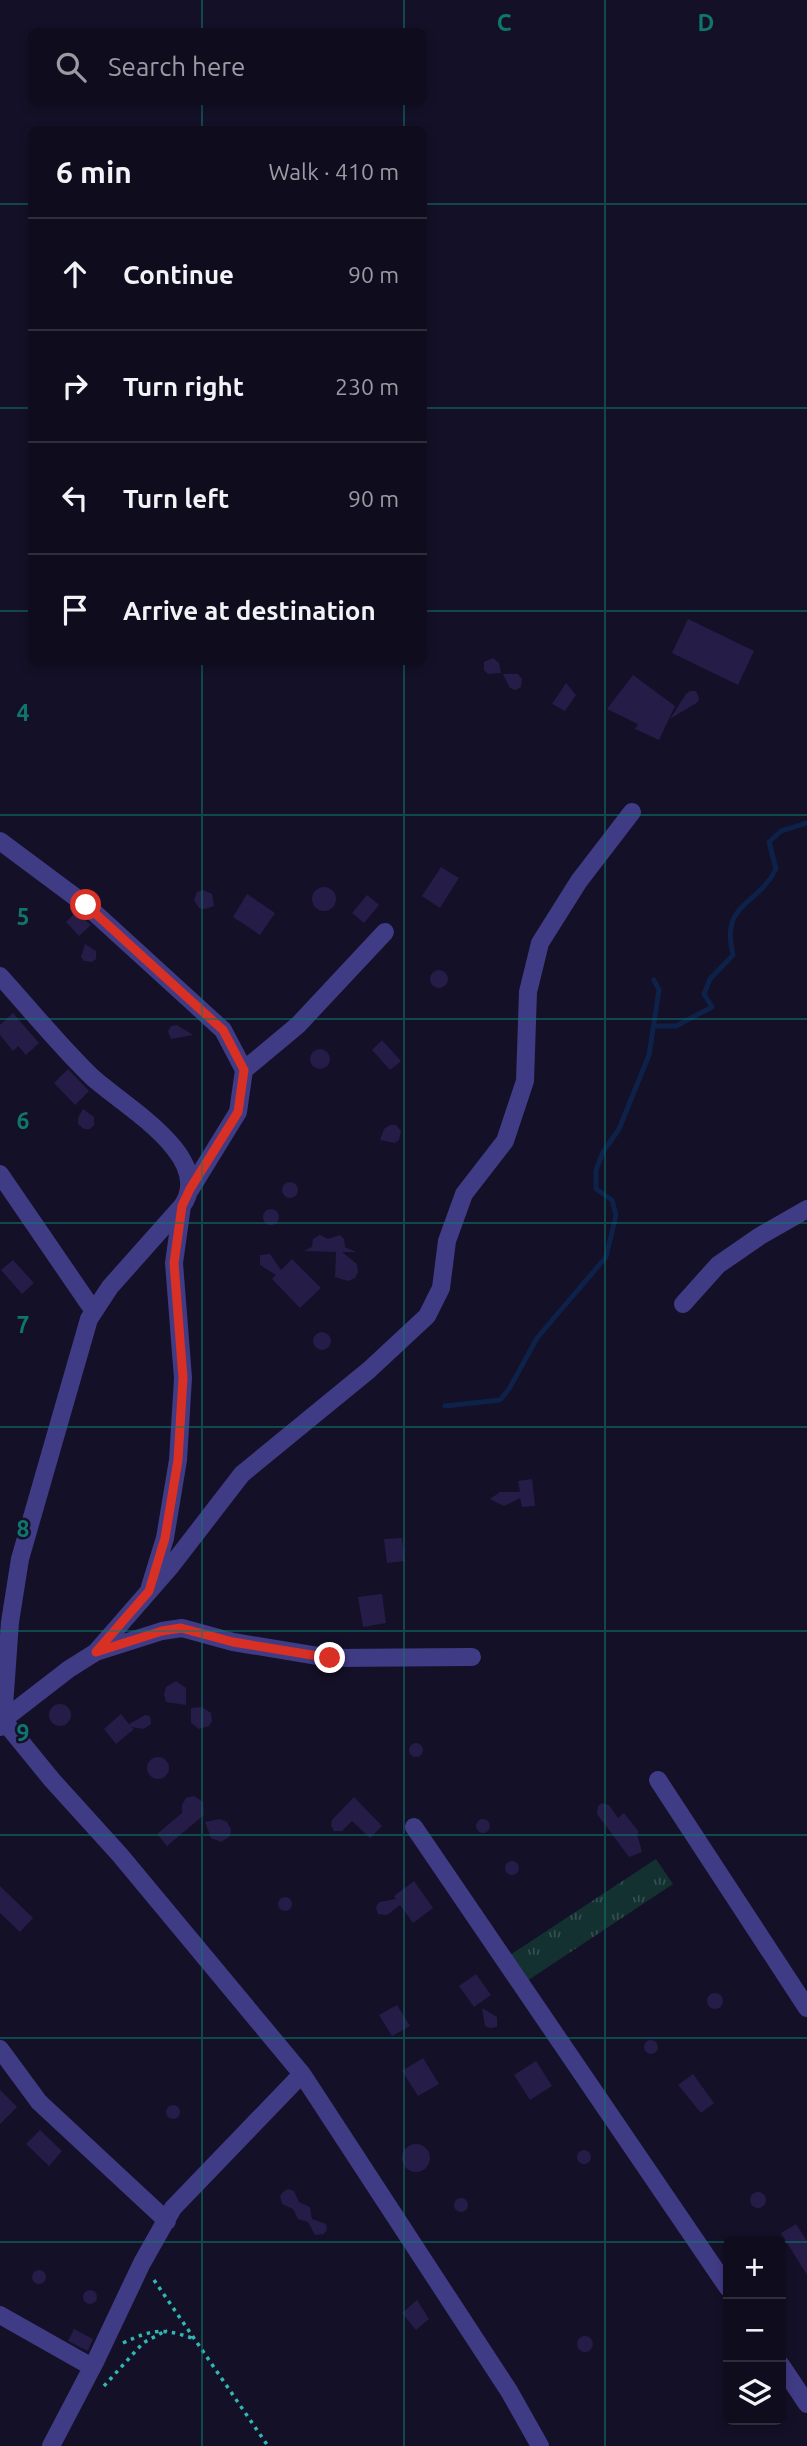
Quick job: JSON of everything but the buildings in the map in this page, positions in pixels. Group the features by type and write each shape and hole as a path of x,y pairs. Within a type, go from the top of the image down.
{"street":[{"path":"96,1652 171,1566 242,1474 369,1370 427,1316 441,1288 447,1241 464,1194 505,1141 525,1081 528,992 540,943 579,881 632,812"},
{"path":"0,841 86,905 223,1030 244,1070 238,1112 186,1198 93,1310 69,1381 20,1559 10,1622 1,1724 120,1855 302,2074 509,2391 540,2446"},
{"path":"244,1070 298,1025 384,932"},
{"path":"0,976 92,1077 158,1130 182,1160 186,1198 174,1263 183,1378 178,1460 165,1538 149,1591"},
{"path":"0,1174 93,1310"},
{"path":"683,1304 718,1265 760,1236 807,1209"},
{"path":"1,1724 69,1669 96,1652 162,1631 181,1628 233,1642 330,1658 472,1657"},
{"path":"659,1780 807,2008"},
{"path":"414,1827 723,2281"},
{"path":"0,2049 38,2102 167,2221"},
{"path":"51,2446 142,2263 173,2208 302,2074"},
{"path":"0,2315 95,2361"},
{"path":"786,2372 807,2404"}],"path":[{"path":"142,2263 268,2446"},
{"path":"95,2361 141,2334 167,2330 194,2339"},
{"path":"100,2390 143,2343 167,2330"}],"green space":[{"path":"656,1859 673,1884 527,1981 510,1955"}],"waterway":[{"path":"655,1026 676,1026 712,1007 704,994 710,979 733,955 730,938 736,915 776,869 769,842 781,831 807,823"},
{"path":"445,1406 500,1400 537,1338 606,1257 616,1215 612,1200 596,1189 596,1170 603,1152 619,1129 649,1055 659,990 654,980"}],"route":[{"path":"86,905 223,1030 244,1070 238,1112 182,1206 174,1263 183,1378 178,1460 165,1538 149,1591 96,1652 162,1631 181,1628 233,1642 330,1658"}]}
